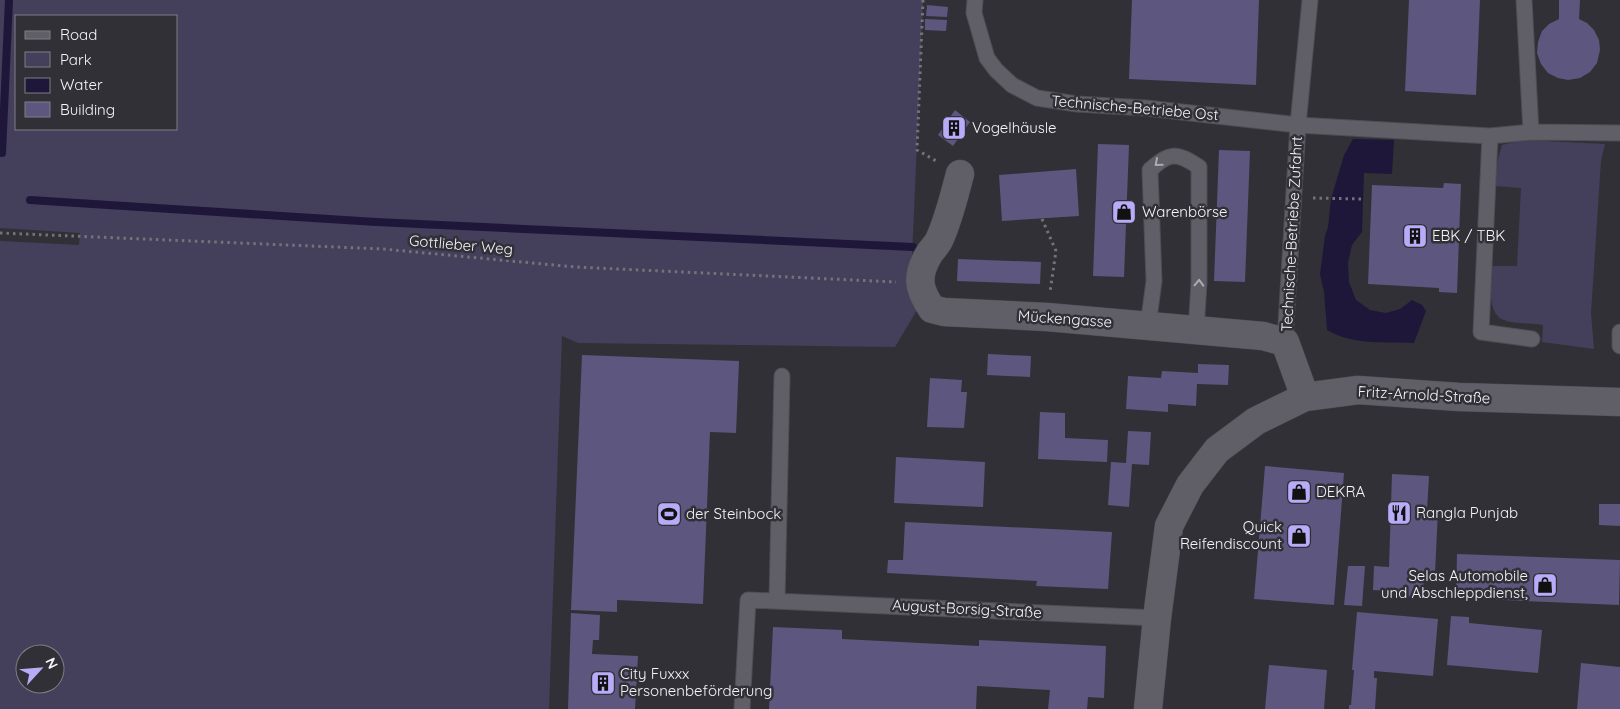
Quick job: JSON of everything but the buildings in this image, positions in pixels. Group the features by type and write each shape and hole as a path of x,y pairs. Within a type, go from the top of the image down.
{"street":[{"path":"920,282 923,266 939,241 950,214 960,174"},
{"name":"Mückengasse","path":"920,282 923,296 932,309 944,312 1047,317 1263,336 1285,342"},
{"path":"1285,342 1305,397"},
{"name":"Fritz-Arnold-Straße","path":"1148,709 1169,526 1190,485 1217,450 1256,421 1305,397 1358,390 1458,397 1620,402"}],"lane":[{"name":"Technische-Betriebe Ost","path":"974,0 974,13 987,58 996,70 1012,85 1037,98 1077,104 1146,108 1298,125 1490,136 1531,132 1620,132"},
{"path":"1298,125 1310,0"},
{"path":"1524,0 1531,132"},
{"name":"Technische-Betriebe Zufahrt","path":"1285,342 1298,125"},
{"path":"1490,136 1481,332 1532,339"},
{"path":"1148,326 1154,281 1150,170 1164,157 1184,156 1199,166 1199,284 1196,331"},
{"path":"1620,332 1620,346"},
{"path":"777,600 782,376"},
{"name":"August-Borsig-Straße","path":"742,709 748,600 1157,618"}],"path":[{"path":"923,0 917,150 960,174"},
{"path":"1330,199 1363,199"},
{"path":"1042,219 1056,251 1047,317"},
{"name":"Gottlieber Weg","path":"0,233 383,249 575,267 920,282"}],"green space":[{"path":"0,0 923,0 911,282 917,310 895,347 578,343 562,336 549,709 0,709 0,241 79,245 80,233 0,228","holes":["148,207 795,240 376,222"]},
{"path":"1523,140 1605,144 1601,161 1591,313 1594,349 1542,342 1543,325 1504,320 1494,311 1490,288 1491,266 1517,266 1521,188 1495,186 1496,167 1502,145"}],"water":[{"path":"1353,139 1394,140 1392,174 1364,173 1362,232 1352,245 1348,263 1349,282 1356,300 1370,310 1386,313 1400,309 1412,300 1422,305 1426,311 1414,343 1358,340 1337,335 1327,330 1324,292 1320,274 1325,236 1328,227 1331,199 1344,155"}],"waterway":[{"path":"2,153 9,0"},
{"path":"30,200 376,222 913,247"}],"place":[{"name":"Vogelhäusle","path":"954,128"},
{"name":"Warenbörse","path":"1124,212"},
{"name":"EBK / TBK","path":"1415,236"},
{"name":"DEKRA","path":"1299,492"},
{"name":"Rangla Punjab","path":"1399,513"},
{"name":"der Steinbock","path":"669,514"},
{"name":"Quick Reifendiscount","path":"1299,536"},
{"name":"Selas Automobile und Abschleppdienst,","path":"1545,585"},
{"name":"City Fuxxx Personenbeförderung","path":"603,683"}]}
